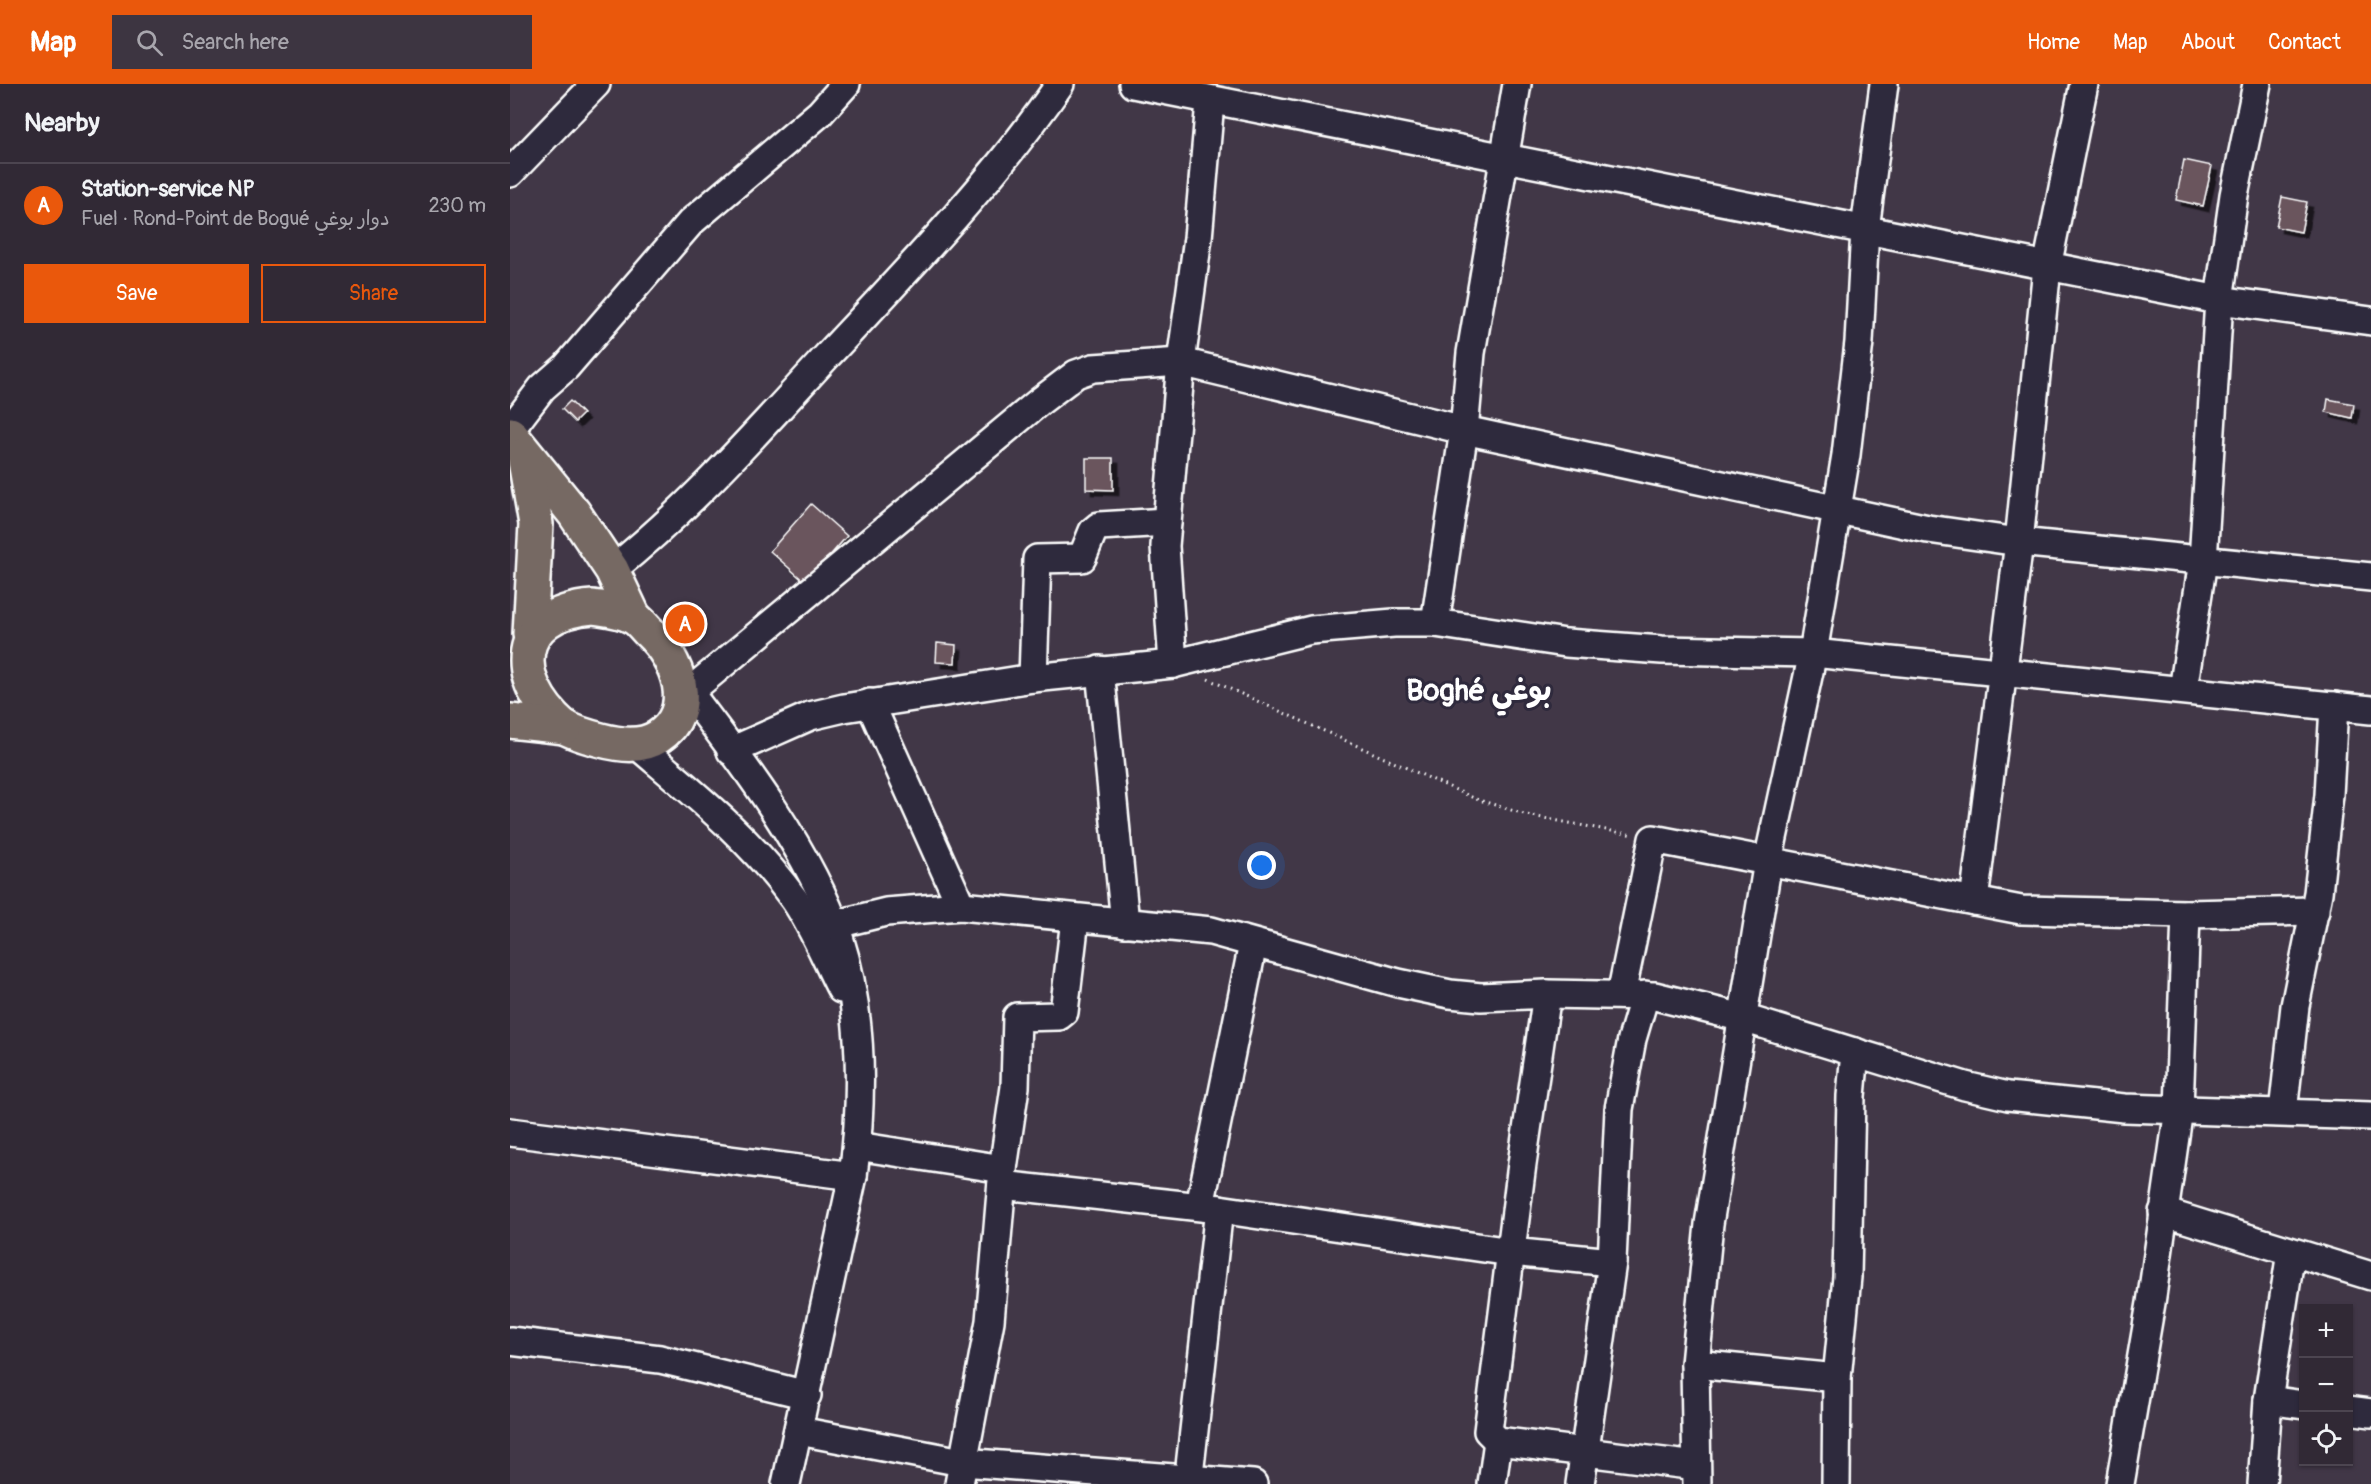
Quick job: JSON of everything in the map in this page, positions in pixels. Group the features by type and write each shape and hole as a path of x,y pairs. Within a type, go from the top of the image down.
{"main road":[{"path":"510,721 565,727 616,744 637,745 655,739 667,731 677,718 684,685 670,657 657,639 634,617 612,570 574,513 514,438"},
{"path":"514,438 536,524 522,646 525,674 530,690 543,708 565,727"},
{"path":"522,646 543,623 574,608 593,607 634,617"}],"street":[{"path":"510,173 596,84"},
{"path":"514,438 542,388 566,367 691,222 820,113 846,84"},
{"path":"612,570 660,532 910,267 1038,116 1060,84"},
{"path":"1133,84 1210,102 1506,156 2219,300 2371,321"},
{"path":"1435,623 1464,430 1471,353 1517,84"},
{"path":"1547,994 1488,1431 1498,1441 1585,1454 1697,1475 1695,1364 1710,1213 1768,861 1813,653 1846,455 1859,342 1865,230 1884,84"},
{"path":"1974,901 2001,671 2019,542 2047,267 2084,84"},
{"path":"2183,690 2202,561 2219,300 2234,195 2257,84"},
{"path":"1173,664 1165,546 1180,362 1198,238 1210,102"},
{"path":"786,1484 807,1395 853,1176 857,1146 861,1100 847,968 833,925 788,833 684,685 1076,374 1107,365 1180,362 1464,430 1928,529 2019,542 2371,577"},
{"path":"1034,678 1037,559 1084,556 1093,531 1099,526 1167,522"},
{"path":"731,751 810,716 870,703 1034,678 1173,664 1311,630 1435,623 1566,644 1662,650 1813,653 2371,710"},
{"path":"1100,670 1125,923"},
{"path":"870,703 961,906"},
{"path":"2283,1112 2295,1006 2315,911 2329,795 2334,706"},
{"path":"637,745 722,816 762,859 795,901 853,1015"},
{"path":"1580,1484 1612,1262 1619,1109 1632,1039 1633,995 1653,839 2041,912 2186,914 2315,911"},
{"path":"833,925 886,912 961,906 1075,919 1164,924 1211,931 1253,944 1450,994 1481,997 1547,994 1633,995 1743,1018 1965,1086 2008,1096 2115,1107 2371,1116"},
{"path":"2120,1484 2151,1303 2179,1109 2186,914"},
{"path":"960,1473 990,1321 1003,1177 1015,1087 1017,1017 1059,1016 1064,1012 1075,919"},
{"path":"1188,1481 1210,1207 1253,944"},
{"path":"1836,1484 1837,1378 1847,1277 1850,1107 1855,1052"},
{"path":"510,1132 853,1176"},
{"path":"857,1146 1003,1177 1511,1252 1612,1262"},
{"path":"2163,1212 2371,1276"},
{"path":"2262,1484 2268,1400 2291,1252"},
{"path":"510,1341 660,1359 807,1395"},
{"path":"1695,1364 1837,1378"},
{"path":"2268,1400 2299,1404"},
{"path":"2353,1411 2371,1413"},
{"path":"799,1431 960,1473 1253,1484"},
{"path":"1492,1484 1498,1441"}],"path":[{"path":"1206,678 1476,799 1527,815 1653,839"}],"building":[{"path":"2184,160 2212,166 2203,206 2176,200"},
{"path":"2282,197 2307,202 2301,232 2276,227"},
{"path":"2328,399 2354,404 2352,418 2326,412"},
{"path":"570,401 583,414 575,422 562,409"},
{"path":"1086,458 1113,458 1113,490 1086,489"},
{"path":"811,504 847,536 806,583 770,551"},
{"path":"937,643 956,645 955,663 936,662"}],"place":[{"name":"Station-service NP","path":"685,624"}],"district":[{"name":"Boghé بوغي","path":"1479,690"}]}
